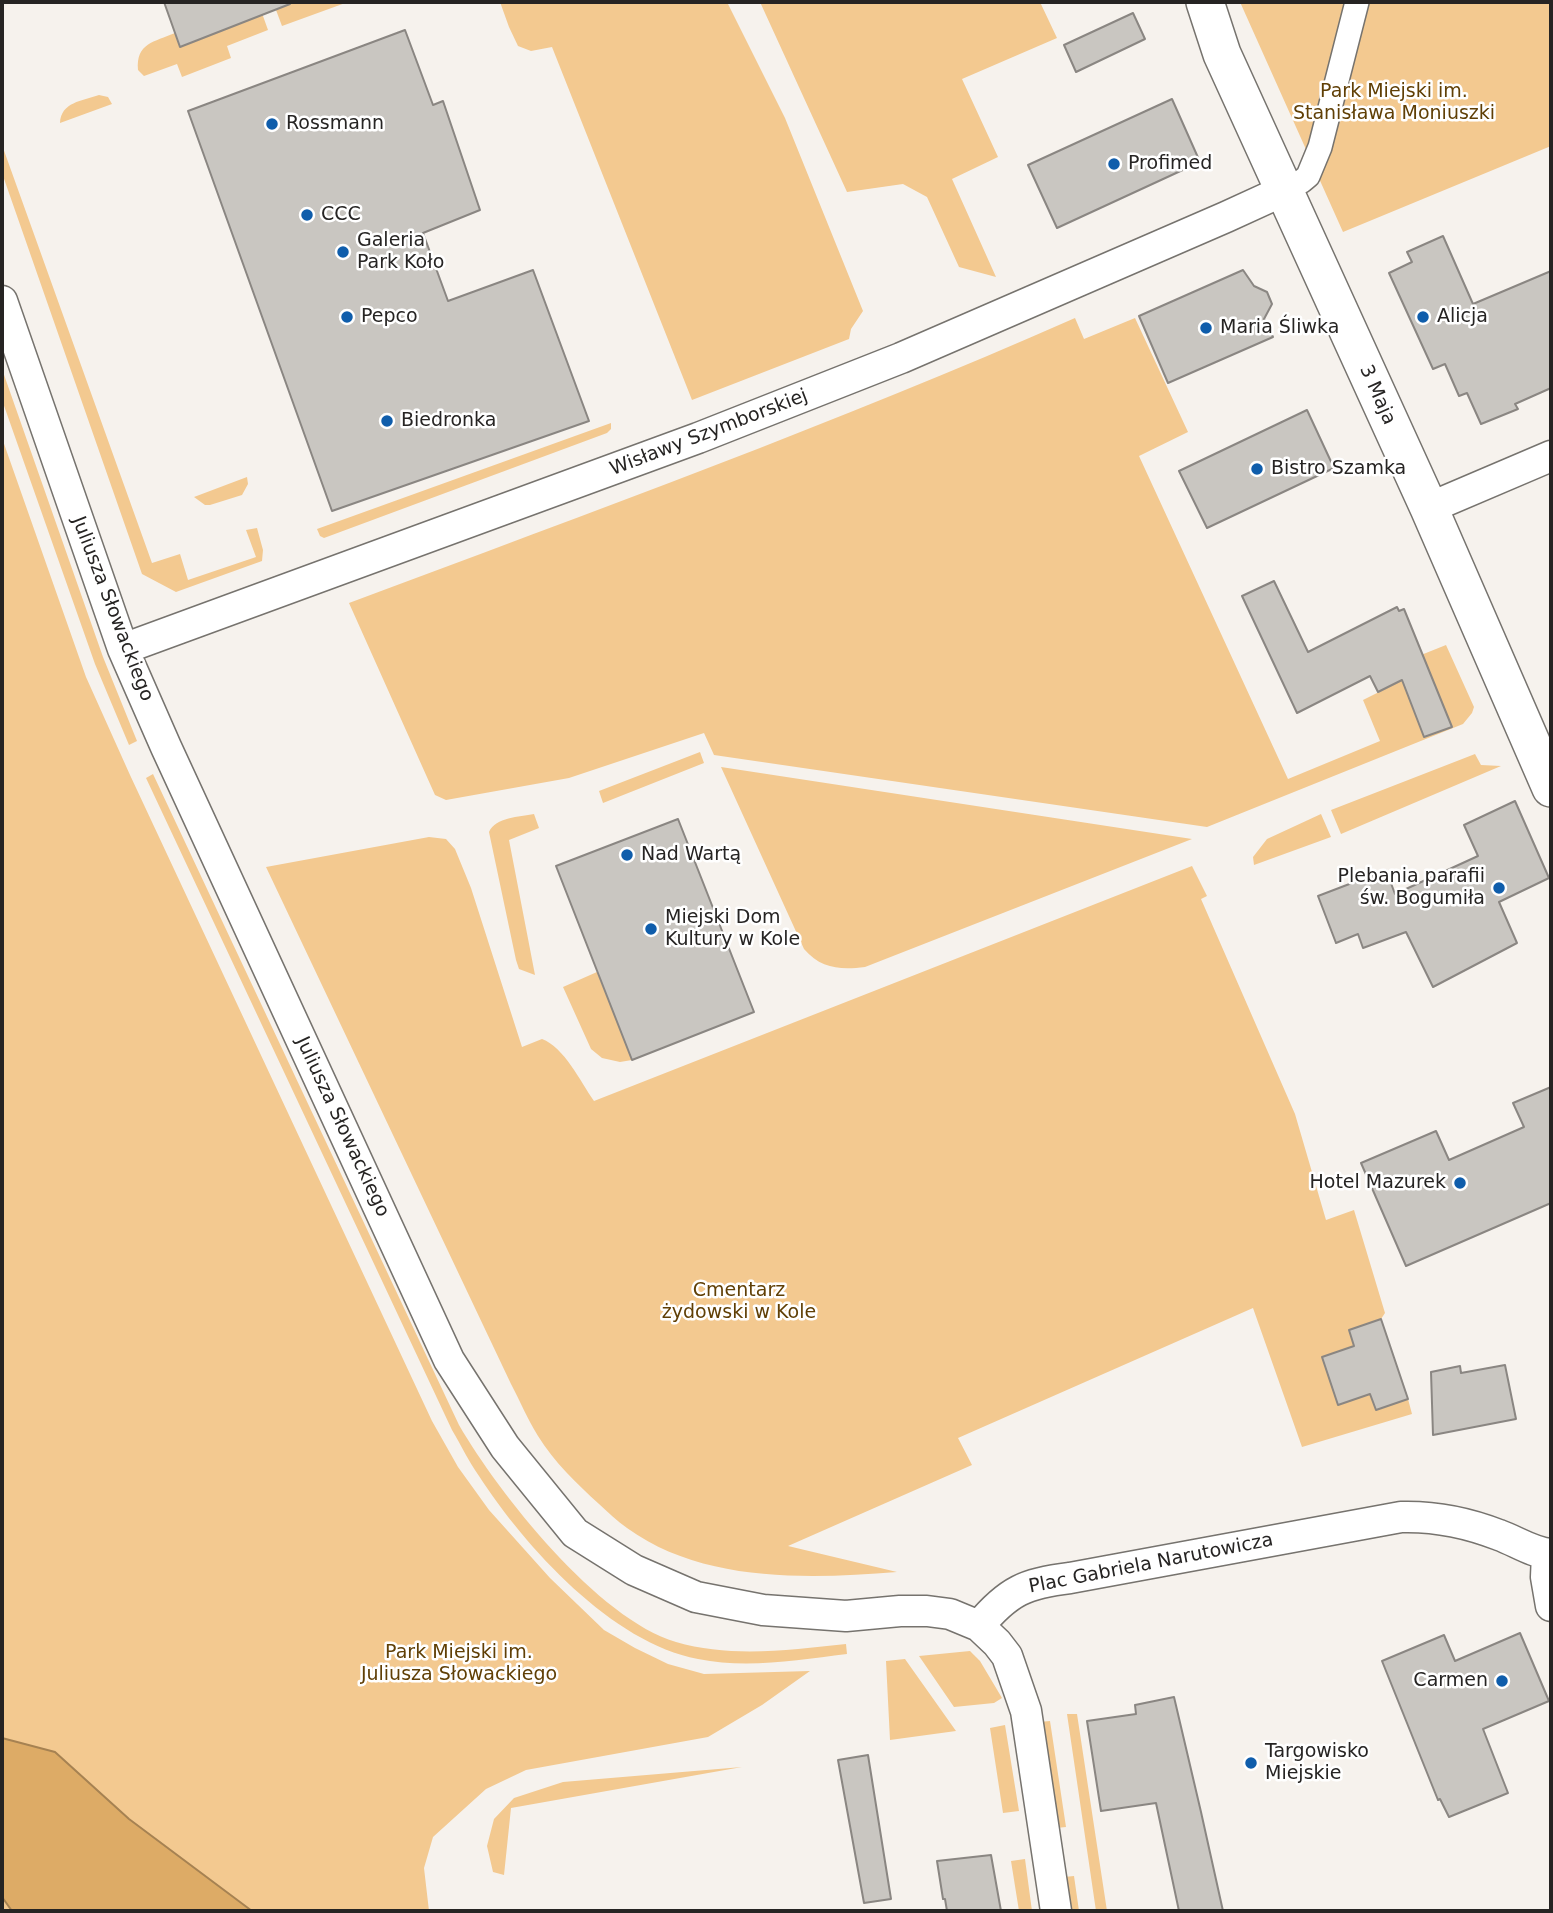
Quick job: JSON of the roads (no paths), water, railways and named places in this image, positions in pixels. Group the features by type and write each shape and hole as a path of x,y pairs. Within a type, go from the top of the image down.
{"street":[{"name":"3 Maja","path":"1205,2 1222,54 1429,508 1551,788"},
{"path":"1285,190 1308,176 1320,147 1357,2"},
{"name":"Wisławy Szymborskiej","path":"123,649 711,433 901,358 1285,190"},
{"name":"Juliusza Słowackiego","path":"2,301 123,649 166,747 449,1360 505,1447 575,1533 634,1570 696,1597 763,1610 846,1616 927,1611 950,1614 979,1626"},
{"path":"1429,508 1551,456"},
{"name":"Plac Gabriela Narutowicza","path":"979,1626 995,1606 1010,1595 1037,1583 1401,1517 1448,1519 1549,1554"},
{"path":"1549,1554 1546,1577 1551,1606"},
{"path":"979,1626 1007,1656 1026,1711 1056,1911"}],"place":[{"name":"Rossmann","path":"272,124"},
{"name":"Profimed","path":"1114,164"},
{"name":"CCC","path":"307,215"},
{"name":"Galeria Park Koło","path":"343,252"},
{"name":"Pepco","path":"347,317"},
{"name":"Alicja","path":"1423,317"},
{"name":"Maria Śliwka","path":"1206,328"},
{"name":"Biedronka","path":"387,421"},
{"name":"Bistro Szamka","path":"1257,469"},
{"name":"Nad Wartą","path":"627,855"},
{"name":"Plebania parafii św. Bogumiła","path":"1499,888"},
{"name":"Miejski Dom Kultury w Kole","path":"651,929"},
{"name":"Hotel Mazurek","path":"1460,1183"},
{"name":"Carmen","path":"1502,1681"},
{"name":"Targowisko Miejskie","path":"1251,1763"}],"park label":[{"name":"Park Miejski im. Stanisława Moniuszki","path":"1394,103"},
{"name":"Cmentarz żydowski w Kole","path":"739,1302"},
{"name":"Park Miejski im. Juliusza Słowackiego","path":"459,1664"}]}
